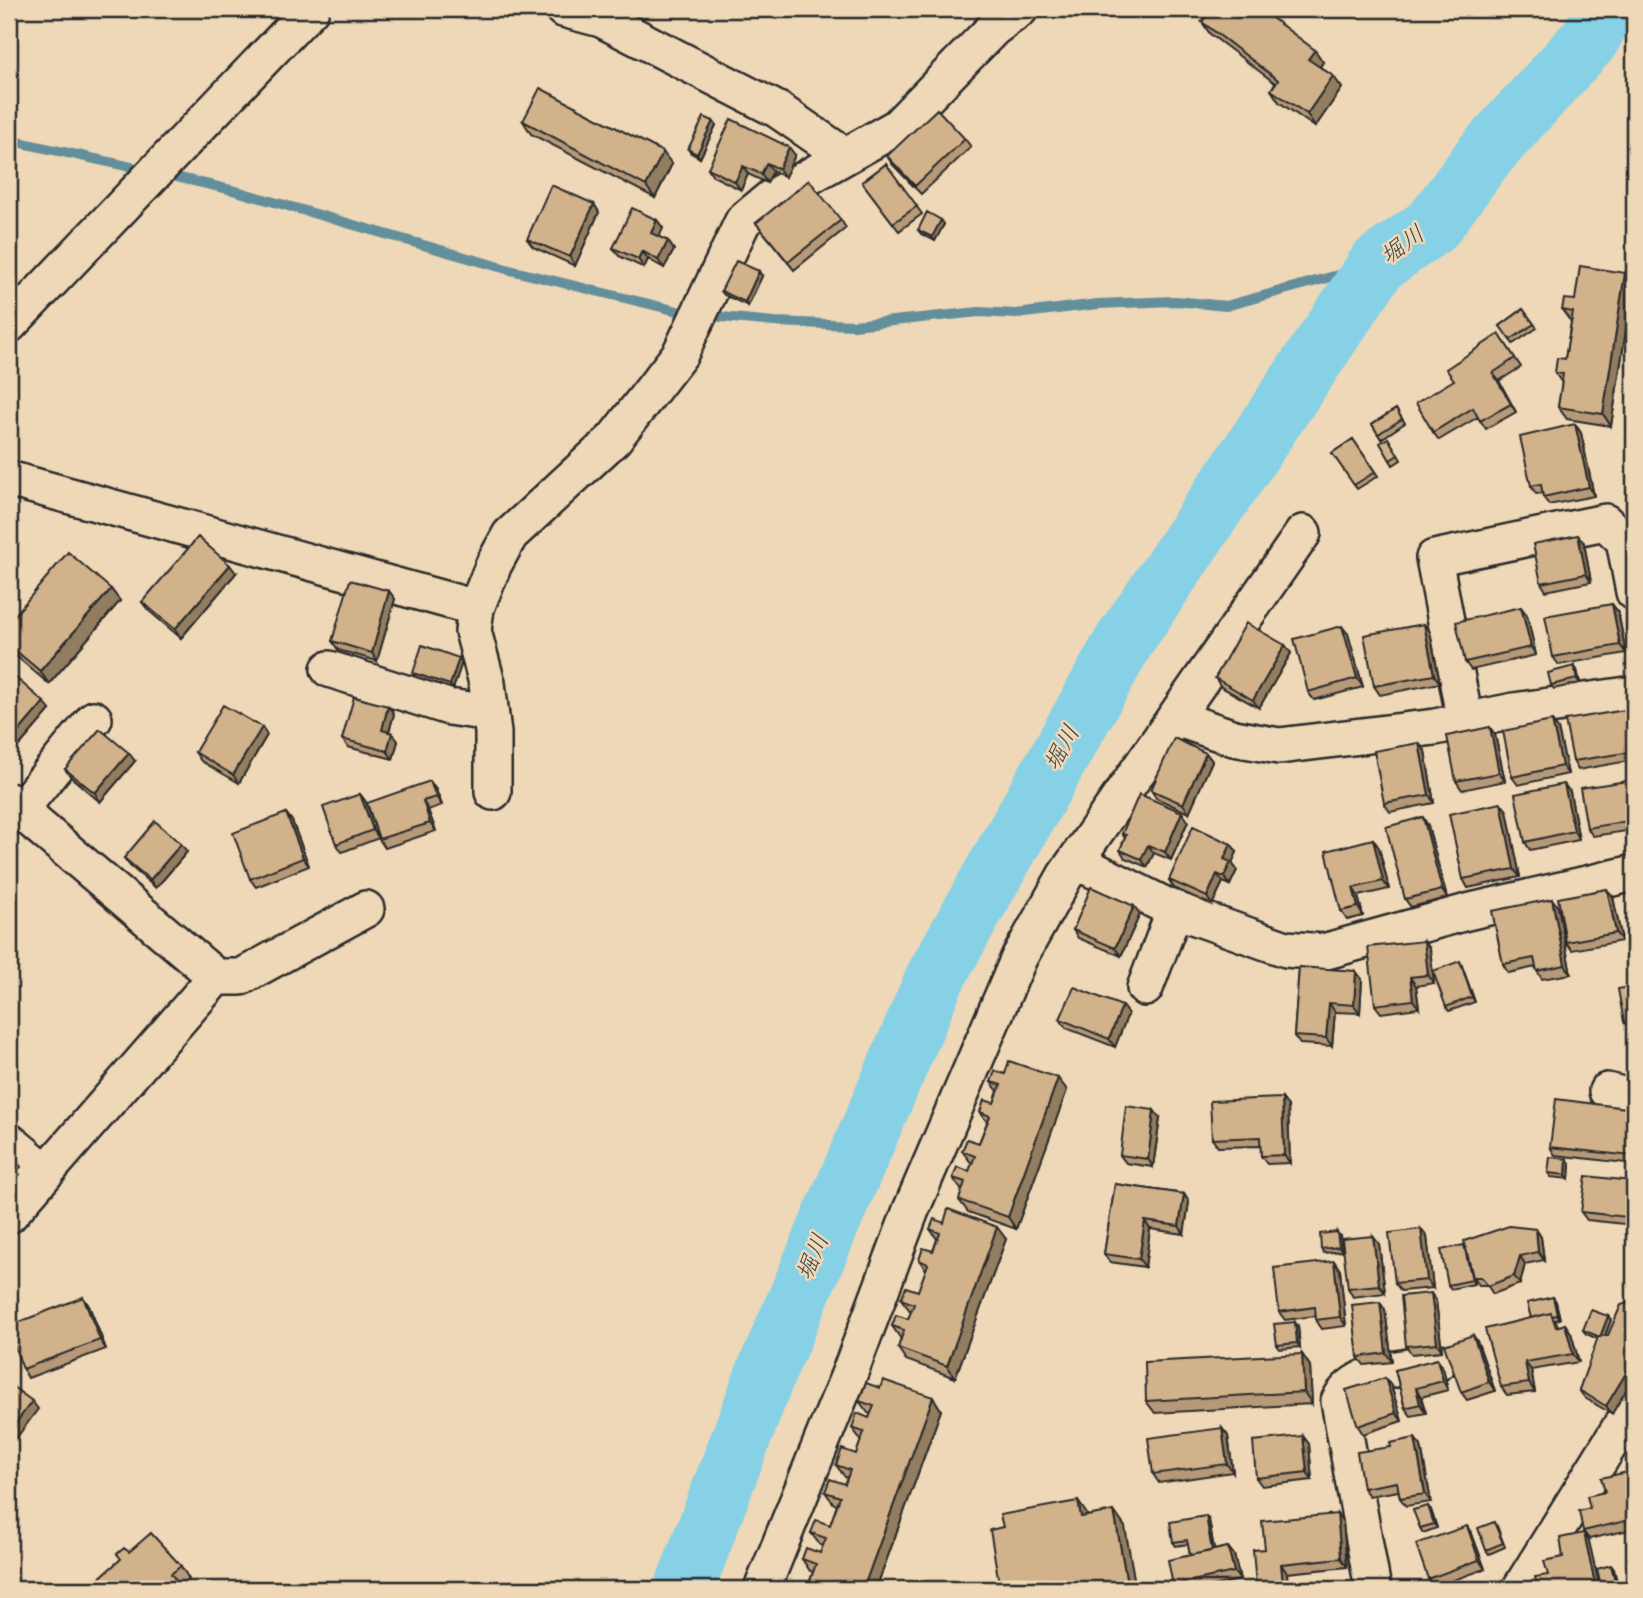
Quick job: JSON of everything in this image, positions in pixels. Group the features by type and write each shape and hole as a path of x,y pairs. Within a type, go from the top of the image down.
{"street":[{"path":"9,325 311,9"},
{"path":"562,9 613,16 778,110 845,156"},
{"path":"493,792 487,683 473,631 476,608 494,564 510,535 614,439 680,354 743,221 771,198 897,127 994,28 1020,9"},
{"path":"9,479 476,608"},
{"path":"1465,721 1434,558 1605,522 1624,540 1634,592"},
{"path":"762,1589 850,1372 911,1210 1019,957 1076,861 1303,533"},
{"path":"329,669 449,707 490,713"},
{"path":"1176,718 1234,738 1279,746 1333,742 1634,694"},
{"path":"94,719 14,805 215,977 240,977 366,909"},
{"path":"1076,861 1175,909 1286,949 1323,952 1467,912 1634,873"},
{"path":"1144,989 1175,909"},
{"path":"9,1215 215,977"},
{"path":"9,1141 46,1172"},
{"path":"1373,1589 1339,1401 1346,1387 1362,1378 1438,1362"},
{"path":"1520,1589 1634,1405"}],"building":[{"path":"1212,9 1260,9 1315,50 1308,59 1333,76 1307,114 1271,90 1278,80 1202,22"},
{"path":"540,88 663,152 646,186 523,121"},
{"path":"937,109 965,139 915,186 887,156"},
{"path":"704,117 713,121 697,154 688,149"},
{"path":"731,119 789,147 779,169 767,163 761,174 743,166 735,182 708,168"},
{"path":"886,164 917,206 893,223 862,182"},
{"path":"809,180 841,220 788,262 756,223"},
{"path":"551,185 594,204 570,257 527,239"},
{"path":"632,208 657,220 651,233 668,241 658,260 642,251 638,259 613,248"},
{"path":"927,212 941,220 932,237 918,230"},
{"path":"736,261 759,271 745,302 721,291"},
{"path":"1580,266 1625,273 1603,414 1558,407 1563,374 1555,373 1557,358 1565,359 1573,312 1562,310 1564,299 1575,300"},
{"path":"1523,309 1534,324 1510,340 1500,326"},
{"path":"1499,334 1515,358 1493,373 1511,404 1480,421 1473,408 1433,432 1416,403 1454,380 1446,369"},
{"path":"1396,409 1402,419 1378,434 1372,424"},
{"path":"1575,424 1589,487 1543,497 1541,484 1531,486 1520,437"},
{"path":"1388,438 1398,455 1390,460 1380,443"},
{"path":"1353,439 1375,472 1354,485 1332,453"},
{"path":"1578,535 1586,574 1541,583 1533,544"},
{"path":"198,537 230,565 175,629 142,602"},
{"path":"68,552 111,589 40,671 9,645 9,622"},
{"path":"350,580 389,591 372,653 332,641"},
{"path":"1612,604 1620,645 1553,657 1545,616"},
{"path":"1521,607 1531,647 1465,662 1456,622"},
{"path":"1246,623 1285,645 1253,700 1215,678"},
{"path":"1424,624 1434,675 1374,686 1364,635"},
{"path":"1342,626 1357,678 1308,692 1294,639"},
{"path":"422,645 459,658 450,685 413,673"},
{"path":"1574,666 1577,679 1551,685 1548,673"},
{"path":"9,672 44,702 14,737 9,732"},
{"path":"354,697 388,706 382,730 392,733 387,751 342,739"},
{"path":"223,705 262,727 233,775 195,752"},
{"path":"1625,710 1632,752 1573,761 1565,720"},
{"path":"1552,721 1562,766 1512,777 1503,731"},
{"path":"1490,727 1499,773 1456,781 1447,736"},
{"path":"100,729 129,753 95,793 65,769"},
{"path":"1174,738 1206,753 1183,804 1151,790"},
{"path":"1419,743 1429,795 1384,803 1374,751"},
{"path":"1634,780 1634,820 1587,828 1580,788"},
{"path":"430,781 436,797 423,801 430,823 379,839 367,803"},
{"path":"1564,784 1574,831 1525,842 1515,794"},
{"path":"360,794 373,830 336,844 323,807"},
{"path":"1139,794 1182,812 1165,852 1148,845 1141,859 1120,850 1126,835 1122,834"},
{"path":"1501,803 1514,869 1463,879 1449,814"},
{"path":"286,813 303,858 250,879 233,833"},
{"path":"1423,817 1442,890 1405,899 1386,827"},
{"path":"155,821 181,844 150,880 124,858"},
{"path":"1193,826 1231,844 1224,859 1231,862 1224,877 1217,874 1207,897 1169,880"},
{"path":"1373,839 1383,881 1353,888 1358,907 1341,911 1326,851"},
{"path":"1091,887 1134,906 1115,948 1073,930"},
{"path":"1607,889 1616,933 1566,942 1558,898"},
{"path":"1552,899 1565,965 1537,971 1534,958 1503,964 1492,911"},
{"path":"1634,901 1634,929 1629,902"},
{"path":"1424,941 1428,975 1410,977 1413,1000 1375,1005 1368,947"},
{"path":"1460,961 1472,997 1446,1007 1433,971"},
{"path":"1299,967 1356,971 1354,1005 1329,1003 1326,1038 1294,1036"},
{"path":"1634,986 1634,1020 1624,1022 1618,989"},
{"path":"1074,987 1122,1006 1109,1039 1060,1019"},
{"path":"1009,1061 1058,1078 1008,1217 959,1200 965,1182 953,1178 957,1167 969,1171 975,1156 962,1151 967,1139 979,1143 990,1116 980,1112 984,1100 994,1103 1001,1085 991,1082 995,1071 1005,1074"},
{"path":"1282,1098 1284,1155 1261,1156 1260,1137 1212,1139 1210,1101"},
{"path":"1556,1099 1634,1109 1632,1156 1550,1147"},
{"path":"1126,1106 1154,1110 1148,1159 1120,1155"},
{"path":"9,1155 18,1163 9,1173"},
{"path":"1550,1157 1567,1159 1566,1175 1548,1173"},
{"path":"1586,1176 1631,1181 1627,1217 1581,1212"},
{"path":"1115,1184 1184,1194 1179,1226 1145,1221 1139,1259 1104,1254"},
{"path":"948,1209 997,1227 947,1366 898,1348 904,1330 892,1326 896,1315 908,1319 914,1304 901,1299 906,1287 918,1291 928,1264 919,1260 923,1248 933,1251 940,1233 930,1229 934,1219 944,1223"},
{"path":"1509,1226 1536,1229 1538,1252 1520,1256 1514,1276 1488,1286 1481,1277 1473,1277 1464,1241"},
{"path":"1421,1229 1427,1280 1395,1283 1389,1233"},
{"path":"1337,1232 1339,1247 1321,1249 1320,1234"},
{"path":"1373,1236 1379,1285 1348,1288 1342,1239"},
{"path":"1464,1245 1472,1280 1448,1285 1441,1250"},
{"path":"1334,1261 1340,1317 1316,1320 1315,1307 1279,1312 1274,1268"},
{"path":"1431,1293 1437,1343 1406,1346 1401,1296"},
{"path":"83,1297 100,1340 23,1369 9,1326"},
{"path":"1553,1297 1557,1315 1552,1316 1551,1313 1531,1318 1527,1303"},
{"path":"1634,1301 1634,1360 1606,1406 1579,1390 1598,1337 1608,1335 1621,1305"},
{"path":"1380,1302 1386,1353 1358,1357 1352,1305"},
{"path":"1591,1310 1608,1316 1600,1337 1583,1330"},
{"path":"1551,1313 1556,1327 1565,1324 1573,1354 1525,1362 1529,1383 1501,1387 1485,1329"},
{"path":"1295,1322 1297,1343 1277,1345 1274,1324"},
{"path":"1473,1335 1489,1382 1461,1392 1444,1345"},
{"path":"1302,1354 1304,1392 1146,1401 1145,1362"},
{"path":"1437,1359 1443,1381 1416,1388 1420,1404 1405,1408 1395,1370"},
{"path":"1385,1378 1396,1413 1358,1426 1346,1390"},
{"path":"883,1380 933,1397 863,1589 832,1589 810,1581 816,1564 802,1559 806,1548 820,1553 826,1538 811,1533 816,1520 830,1525 840,1497 825,1492 830,1479 845,1484 850,1470 836,1465 842,1449 856,1454 864,1432 852,1428 857,1413 869,1418 874,1406 859,1401 866,1383 880,1388"},
{"path":"9,1384 32,1401 9,1432"},
{"path":"1222,1428 1227,1464 1153,1474 1148,1438"},
{"path":"1303,1436 1307,1472 1256,1478 1253,1441"},
{"path":"1415,1438 1425,1494 1400,1498 1397,1482 1363,1488 1357,1452 1391,1447 1390,1443"},
{"path":"1632,1471 1634,1519 1583,1531 1579,1511 1590,1508 1587,1496 1605,1492 1601,1478"},
{"path":"1078,1501 1081,1517 1114,1511 1128,1589 1000,1589 990,1530 1003,1527 1000,1515"},
{"path":"1428,1506 1434,1524 1420,1528 1413,1510"},
{"path":"1337,1514 1341,1558 1281,1564 1283,1584 1256,1586 1253,1550 1265,1549 1262,1521"},
{"path":"1206,1516 1212,1551 1190,1555 1187,1540 1173,1542 1170,1522"},
{"path":"1494,1522 1503,1543 1486,1550 1478,1528"},
{"path":"1467,1526 1479,1560 1428,1579 1416,1544"},
{"path":"151,1533 181,1566 171,1574 175,1579 164,1589 103,1589 96,1581 121,1559 117,1554 124,1548 129,1552"},
{"path":"1584,1533 1596,1589 1538,1589 1535,1577 1548,1575 1544,1561 1563,1557 1560,1538"},
{"path":"1228,1547 1234,1572 1173,1585 1168,1560"},
{"path":"1611,1565 1617,1589 1602,1589 1597,1569"}],"waterway":[{"name":"堀川","path":"684,1589 765,1375 936,976 1126,638 1378,264 1433,225 1483,157 1589,40 1606,9"},
{"path":"9,140 145,170"},
{"path":"163,174 236,191 510,270 690,314 774,322 854,325 979,312 1016,314 1098,304 1176,301 1226,306 1378,264"}]}
